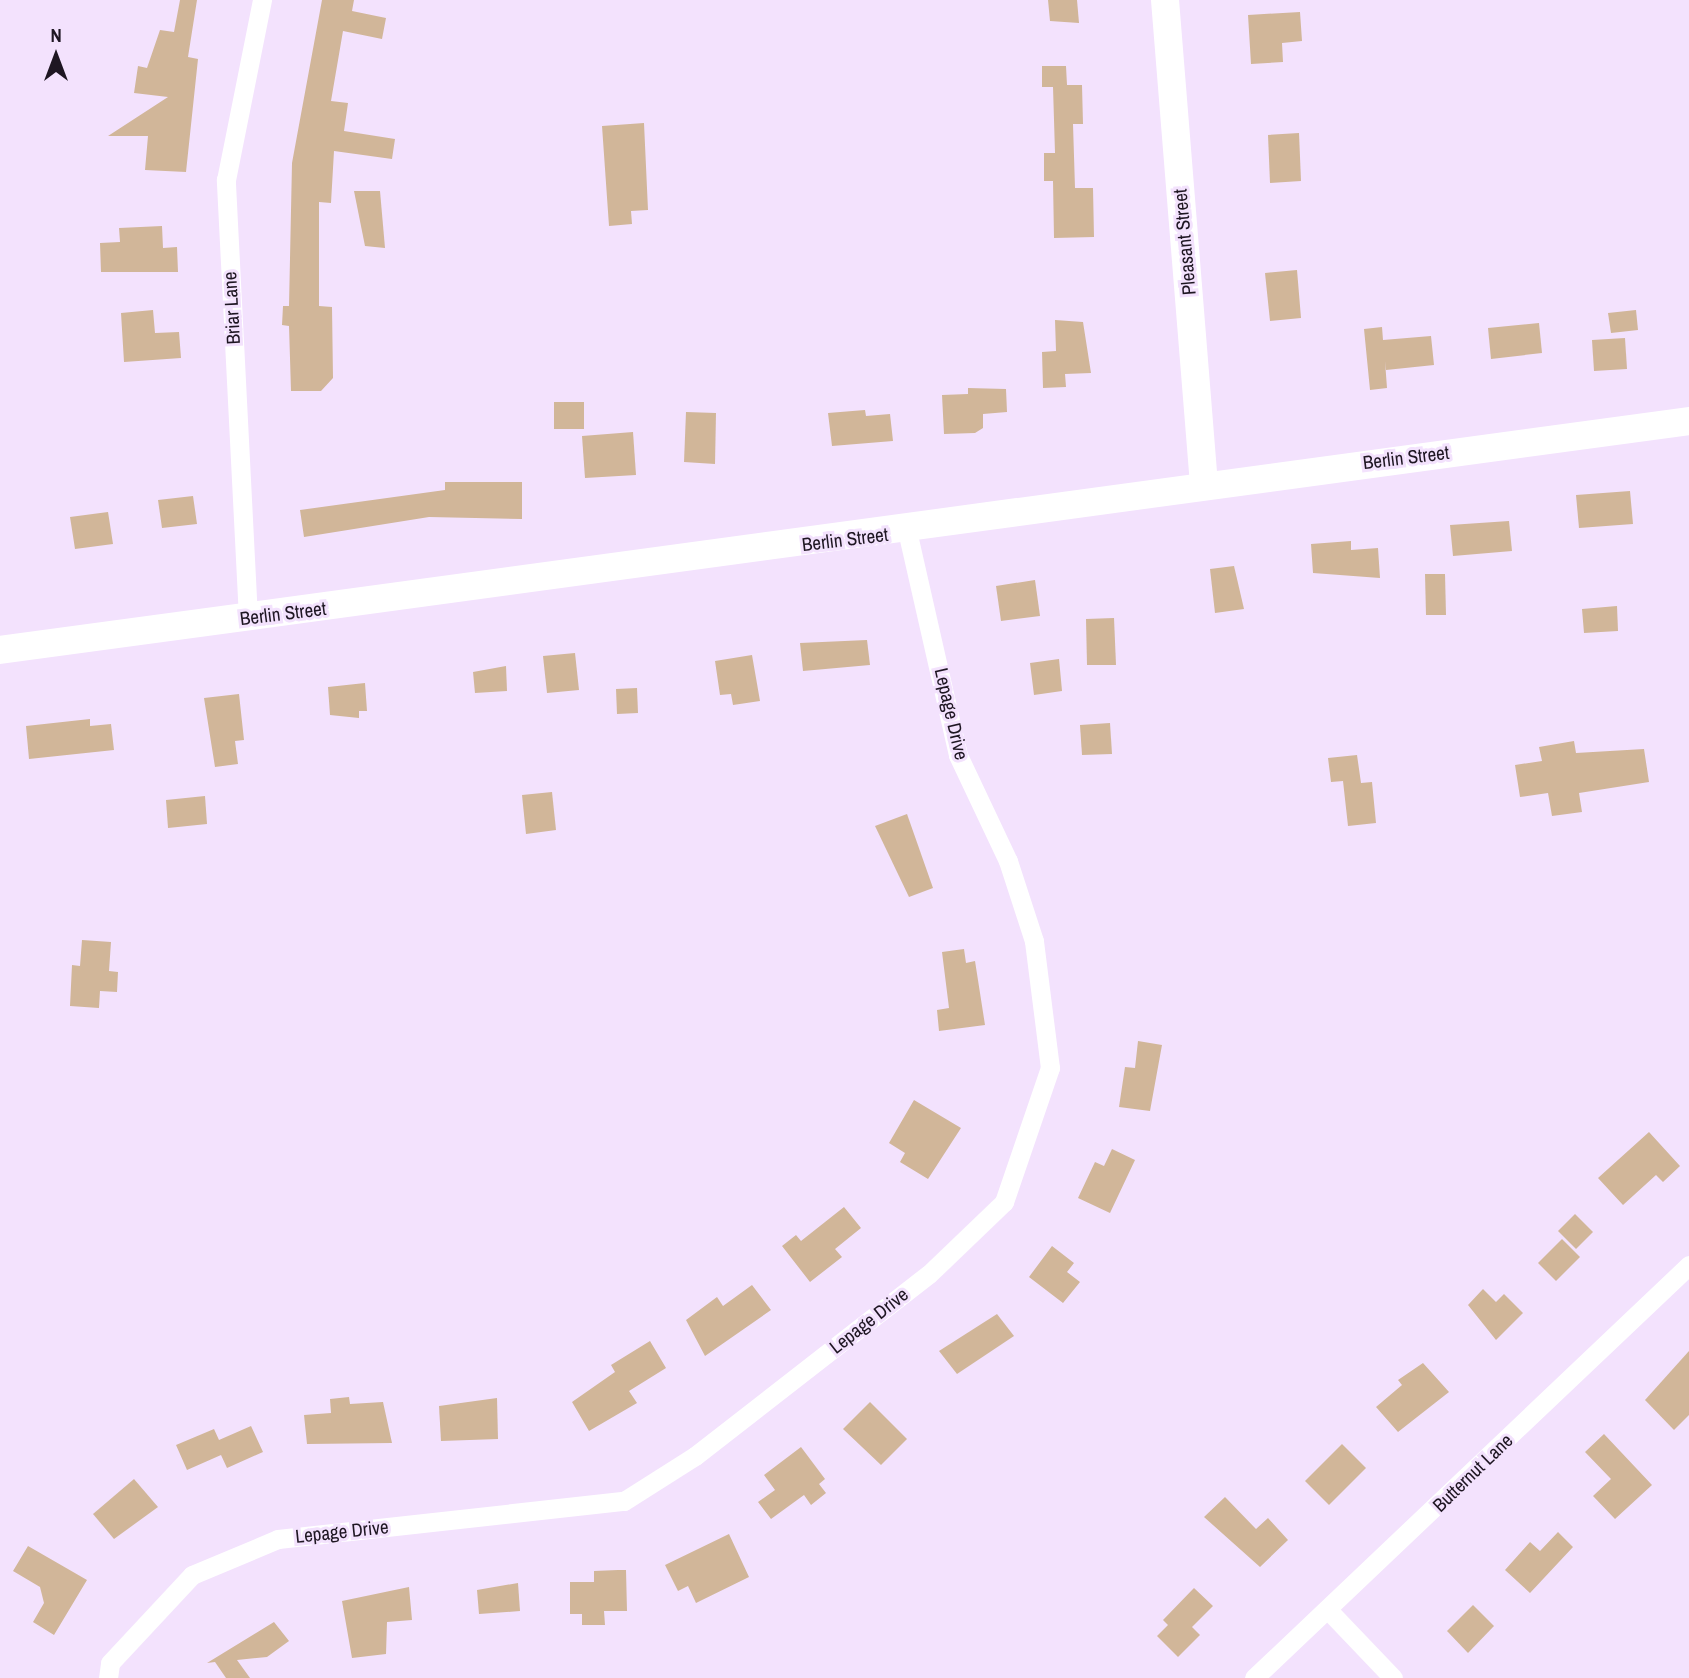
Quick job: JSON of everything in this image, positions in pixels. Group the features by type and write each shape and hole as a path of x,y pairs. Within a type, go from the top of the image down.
{"main road":[{"name":"Pleasant Street","path":"1165,0 1204,484"},
{"name":"Berlin Street","path":"0,650 907,531 1204,484 1689,421"}],"street":[{"name":"Briar Lane","path":"248,618 226,180 262,0"},
{"name":"Lepage Drive","path":"108,1678 110,1664 192,1575 278,1539 624,1501 695,1456 929,1274 1004,1202 1050,1068 1034,941 1008,861 958,755 907,531"},
{"name":"Butternut Lane","path":"1254,1678 1330,1612 1689,1265"},
{"path":"1330,1612 1393,1678"}],"building":[{"path":"180,0 197,0 188,57 198,59 186,172 145,170 148,136 108,136 168,97 134,93 138,66 147,68 160,30 174,32"},
{"path":"322,0 354,0 352,11 386,18 382,39 343,31 331,101 348,103 344,131 395,139 392,159 334,151 331,203 319,202 319,306 332,307 333,378 321,391 291,391 289,326 282,325 283,306 289,306 292,163"},
{"path":"1048,0 1077,0 1079,23 1050,21"},
{"path":"1300,12 1302,41 1282,43 1283,62 1251,64 1248,15"},
{"path":"1042,66 1066,66 1067,85 1082,85 1083,124 1073,124 1075,188 1093,188 1094,237 1054,238 1053,181 1044,181 1044,153 1055,153 1053,87 1042,87"},
{"path":"644,123 648,210 631,211 632,224 609,226 602,126"},
{"path":"1299,133 1301,181 1270,183 1268,135"},
{"path":"354,191 380,191 385,248 365,246"},
{"path":"162,226 163,248 177,247 178,272 101,272 100,243 120,242 119,228"},
{"path":"1297,270 1301,318 1270,321 1265,273"},
{"path":"153,310 155,333 179,332 181,358 124,362 121,313"},
{"path":"1636,310 1638,330 1611,333 1608,313"},
{"path":"1055,320 1083,322 1091,373 1065,374 1066,387 1043,388 1042,352 1056,351"},
{"path":"1539,323 1542,353 1491,359 1488,328"},
{"path":"1382,327 1383,340 1431,336 1434,365 1386,370 1385,361 1387,388 1370,390 1364,329"},
{"path":"1625,338 1627,369 1594,371 1592,340"},
{"path":"968,388 1006,389 1007,412 983,414 983,428 975,433 944,434 942,395 968,394"},
{"path":"554,402 584,402 584,429 554,429"},
{"path":"865,410 866,416 890,414 893,441 832,446 828,413"},
{"path":"686,412 716,413 715,464 684,462"},
{"path":"633,432 636,475 585,478 582,436"},
{"path":"445,482 522,482 522,519 429,517 304,537 300,510 445,490"},
{"path":"1630,491 1633,524 1579,528 1576,495"},
{"path":"193,496 197,524 162,528 158,500"},
{"path":"108,512 113,544 75,549 70,517"},
{"path":"1509,521 1512,551 1453,556 1450,525"},
{"path":"1351,541 1351,550 1378,548 1380,578 1313,573 1311,544"},
{"path":"1234,566 1244,609 1215,613 1210,569"},
{"path":"1425,574 1445,574 1446,615 1426,615"},
{"path":"1035,580 1040,616 1001,621 996,586"},
{"path":"1617,606 1618,631 1584,633 1582,609"},
{"path":"1114,618 1116,665 1087,665 1086,619"},
{"path":"867,640 870,665 803,671 800,643"},
{"path":"575,653 579,690 547,693 543,656"},
{"path":"752,655 760,701 733,705 731,694 720,695 715,661"},
{"path":"1059,659 1062,691 1034,695 1030,663"},
{"path":"506,666 507,691 475,693 473,672"},
{"path":"365,683 367,711 359,711 359,718 330,715 328,687"},
{"path":"637,688 638,713 617,714 616,689"},
{"path":"239,694 244,740 235,741 238,764 215,767 204,698"},
{"path":"90,719 90,726 111,724 114,750 29,759 26,726"},
{"path":"1110,723 1112,754 1082,755 1080,725"},
{"path":"1574,741 1576,753 1644,749 1649,782 1579,793 1582,812 1552,816 1548,793 1520,797 1515,765 1542,761 1539,747"},
{"path":"1357,755 1361,783 1372,782 1376,823 1348,826 1343,781 1331,782 1328,758"},
{"path":"552,792 556,830 526,834 522,795"},
{"path":"205,796 207,824 168,828 166,800"},
{"path":"907,814 933,888 909,897 875,826"},
{"path":"82,940 111,942 109,971 118,972 117,992 100,991 99,1008 70,1006 72,965 80,966"},
{"path":"964,949 966,963 975,961 985,1025 939,1031 937,1010 949,1008 942,952"},
{"path":"1138,1041 1162,1045 1150,1111 1119,1107 1125,1067 1135,1068"},
{"path":"914,1100 961,1128 928,1179 900,1162 905,1153 889,1143"},
{"path":"1649,1132 1680,1166 1663,1182 1656,1175 1623,1205 1598,1178"},
{"path":"1112,1149 1135,1160 1110,1213 1078,1198 1095,1162 1104,1166"},
{"path":"844,1207 861,1228 835,1249 842,1257 810,1282 782,1246 796,1235 801,1241"},
{"path":"1575,1214 1593,1232 1576,1249 1558,1231"},
{"path":"1562,1239 1580,1257 1556,1281 1538,1263"},
{"path":"1052,1246 1074,1263 1067,1272 1080,1282 1063,1303 1029,1277"},
{"path":"752,1285 771,1310 705,1356 686,1320 717,1297 723,1306"},
{"path":"1483,1289 1496,1302 1504,1294 1523,1313 1496,1340 1468,1305"},
{"path":"997,1314 1014,1336 957,1374 939,1351"},
{"path":"650,1341 666,1368 629,1391 637,1403 589,1431 572,1402 615,1372 611,1365"},
{"path":"1689,1351 1689,1415 1674,1430 1645,1400"},
{"path":"1423,1363 1449,1392 1398,1432 1376,1407 1402,1385 1398,1380"},
{"path":"349,1397 350,1404 383,1402 392,1443 307,1444 304,1415 331,1413 330,1399"},
{"path":"497,1398 498,1439 441,1441 439,1406"},
{"path":"870,1402 907,1439 881,1465 843,1429"},
{"path":"251,1426 263,1452 227,1468 221,1455 187,1470 176,1445 214,1429 219,1440"},
{"path":"1604,1434 1652,1485 1615,1519 1593,1496 1611,1479 1585,1452"},
{"path":"1342,1444 1366,1468 1329,1505 1305,1481"},
{"path":"801,1447 825,1479 819,1484 826,1493 811,1505 804,1495 771,1519 758,1502 775,1490 764,1475"},
{"path":"134,1479 158,1507 114,1539 93,1514"},
{"path":"1225,1497 1256,1529 1268,1518 1288,1540 1260,1567 1204,1517"},
{"path":"1558,1532 1573,1547 1530,1593 1505,1570 1530,1542 1540,1551"},
{"path":"729,1534 749,1577 696,1603 688,1586 678,1591 665,1565"},
{"path":"28,1546 87,1580 54,1635 33,1622 44,1603 40,1587 13,1571"},
{"path":"626,1570 627,1611 604,1611 605,1625 582,1625 582,1614 570,1614 570,1582 594,1582 594,1571"},
{"path":"518,1583 520,1611 479,1614 477,1590"},
{"path":"409,1587 412,1620 387,1622 386,1654 352,1658 342,1601"},
{"path":"1194,1588 1213,1606 1192,1627 1200,1635 1178,1657 1157,1636 1168,1625 1163,1620"},
{"path":"1473,1605 1494,1626 1468,1653 1447,1631"},
{"path":"274,1622 289,1641 267,1657 237,1660 250,1678 226,1678 215,1662 207,1663"}]}
